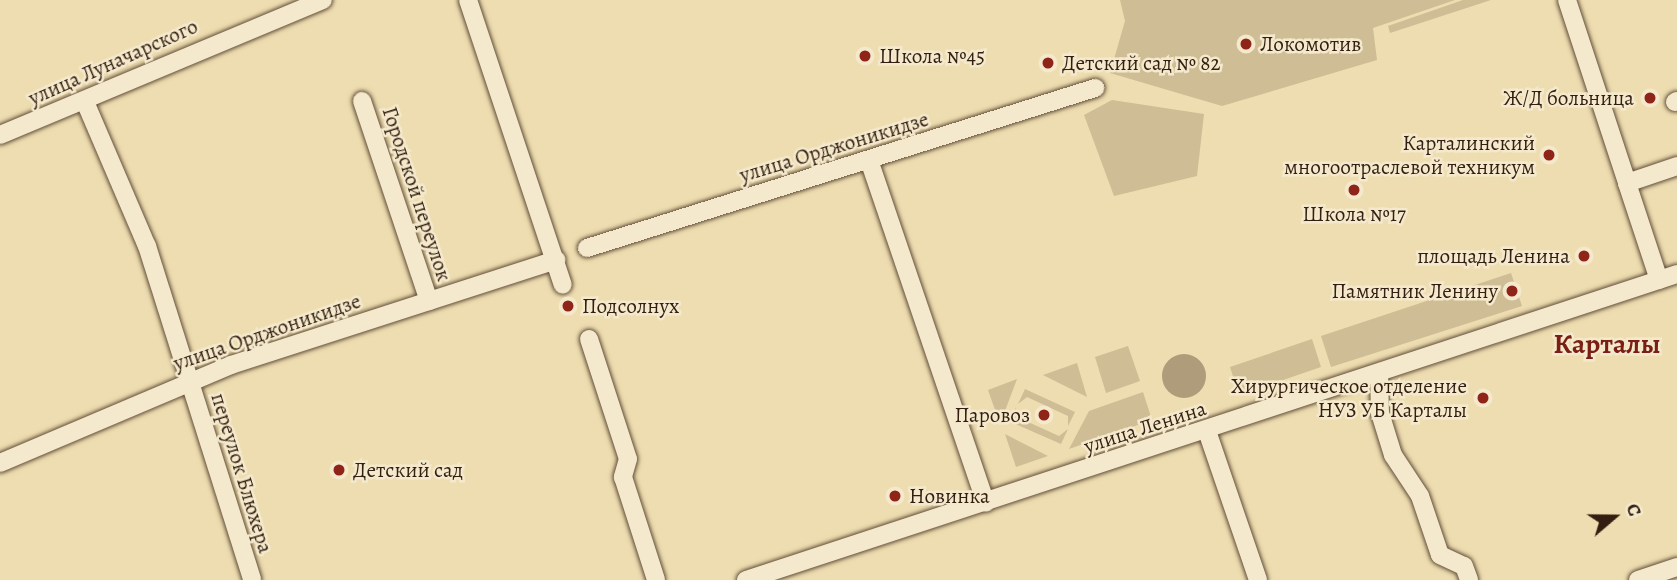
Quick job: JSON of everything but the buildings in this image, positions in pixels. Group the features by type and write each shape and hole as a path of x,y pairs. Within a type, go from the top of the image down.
{"street":[{"name":"улица Луначарского","path":"0,135 86,104 156,66 323,0"},
{"path":"468,0 563,285"},
{"path":"1567,0 1659,280"},
{"name":"улица Орджоникидзе","path":"587,248 1095,88"},
{"name":"Городской переулок","path":"362,101 429,301"},
{"name":"переулок Блюхера","path":"86,104 147,247 252,580"},
{"path":"869,160 986,503"},
{"path":"1627,183 1677,166"},
{"name":"улица Орджоникидзе","path":"0,463 190,381 556,260"},
{"name":"улица Ленина","path":"747,580 1207,431 1677,274"},
{"path":"589,339 628,459 623,477 656,580"},
{"path":"1380,373 1380,413 1392,455 1420,496 1440,555 1464,566 1469,580"},
{"path":"1207,431 1258,580"},
{"path":"1638,580 1677,567"}],"shaded area":[{"name":"Локомотив","path":"1120,0 1455,0 1373,28 1377,60 1222,106 1110,73 1125,21"},
{"path":"1463,0 1491,0 1390,33 1388,26"},
{"path":"1112,100 1204,114 1197,176 1114,196 1084,115"},
{"path":"1511,273 1522,306 1331,367 1321,336"},
{"path":"1312,339 1321,367 1239,395 1230,367"},
{"path":"1128,346 1140,381 1106,393 1095,357"},
{"path":"1184,354 1200,360 1206,376 1200,392 1184,398 1168,392 1162,376 1168,360"},
{"path":"1077,363 1087,397 1043,375"},
{"path":"1017,379 1000,424 988,390"},
{"path":"1025,389 1075,412 1068,426 1068,416 1027,397 1018,404"},
{"path":"1143,392 1152,420 1069,449 1089,411"},
{"path":"1016,407 1017,417 1059,436 1068,429 1061,444 1011,422"},
{"path":"1005,434 1048,456 1016,467"}],"place":[{"name":"Локомотив","path":"1246,44"},
{"name":"Школа №45","path":"865,56"},
{"name":"Детский сад № 82","path":"1048,63"},
{"name":"Ж/Д больница","path":"1650,98"},
{"name":"Карталинский многоотраслевой техникум","path":"1549,155"},
{"name":"Школа №17","path":"1354,190"},
{"name":"площадь Ленина","path":"1584,256"},
{"name":"Памятник Ленину","path":"1512,291"},
{"name":"Подсолнух","path":"568,306"},
{"name":"Хирургическое отделение НУЗ УБ Карталы","path":"1483,398"},
{"name":"Паровоз","path":"1044,415"},
{"name":"Детский сад","path":"339,470"},
{"name":"Новинка","path":"895,496"}],"district":[{"name":"Карталы","path":"1607,344"}]}
